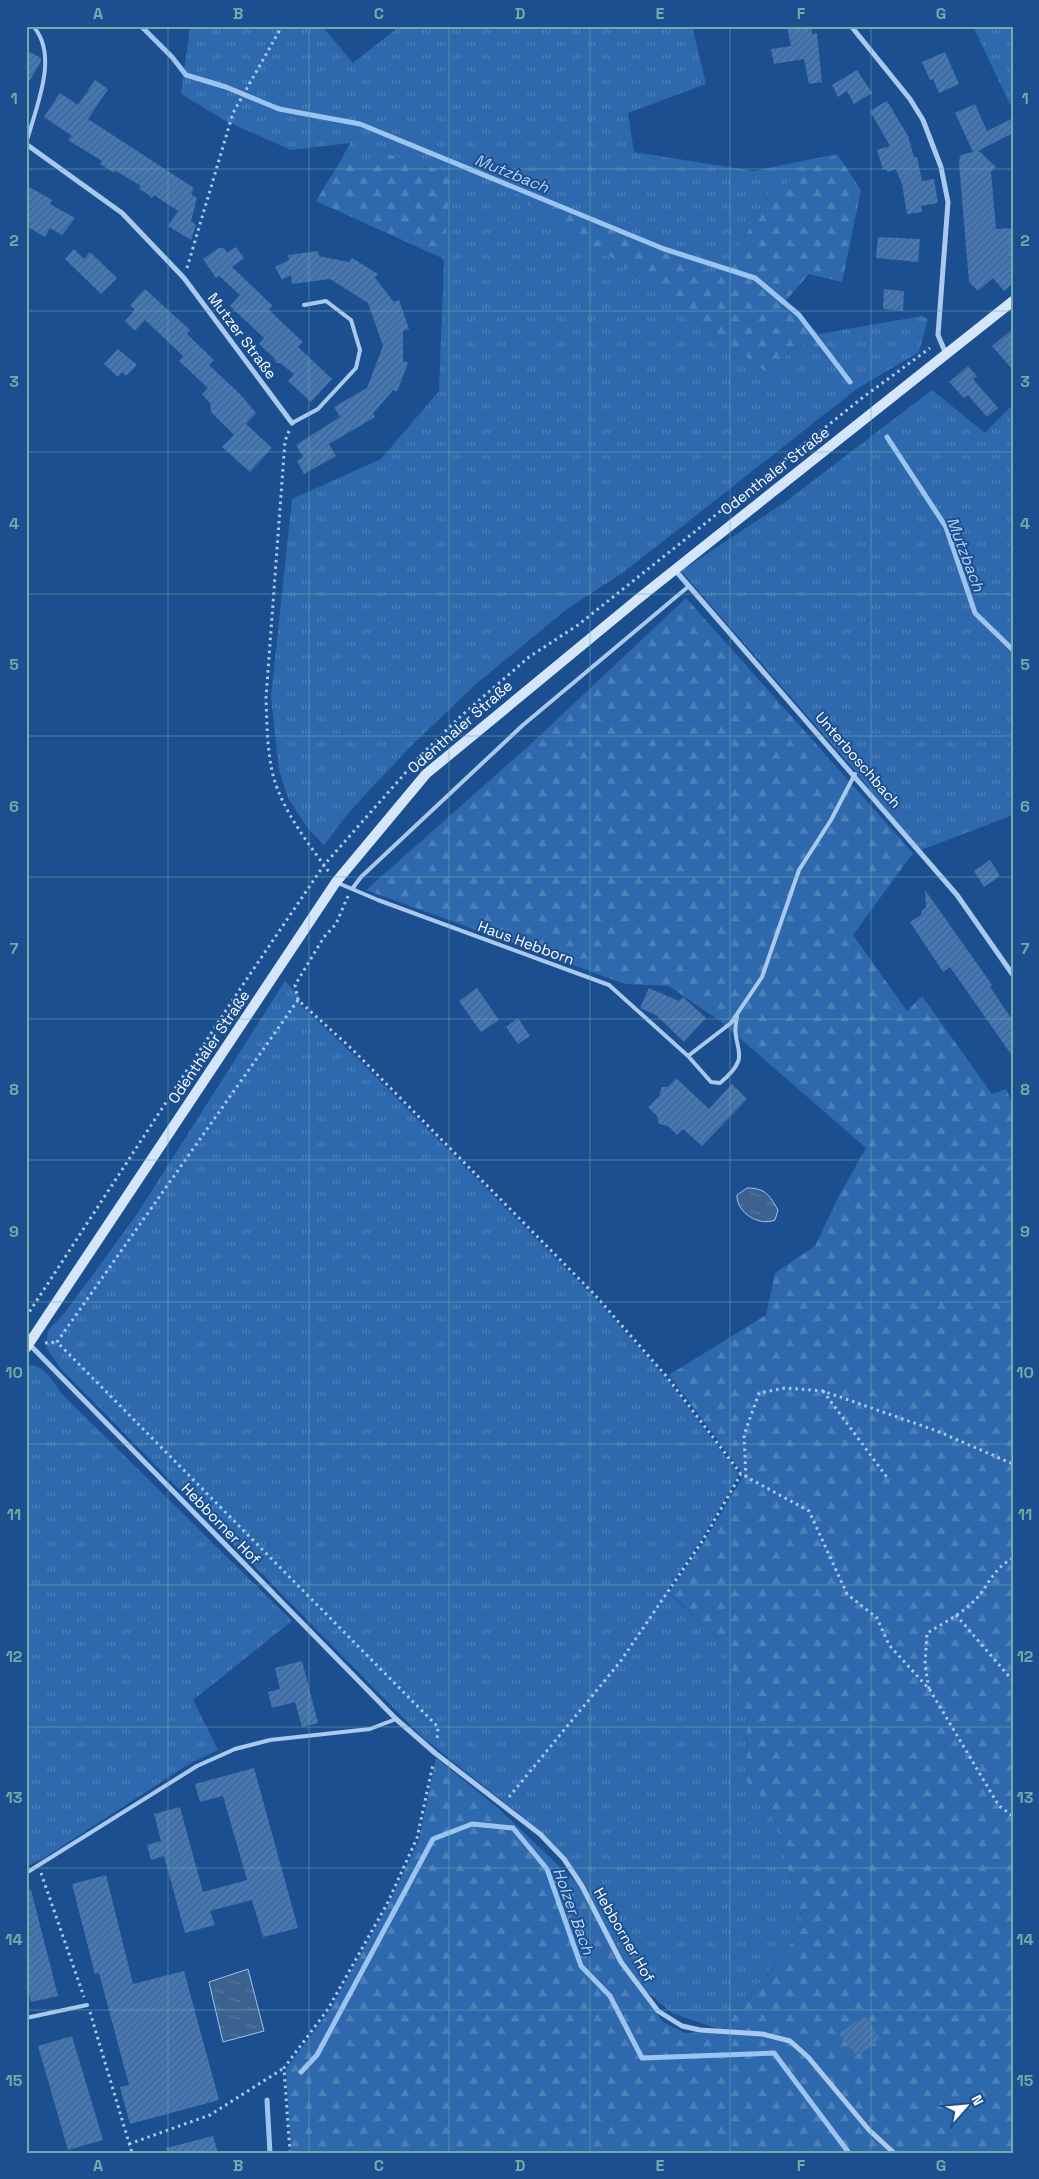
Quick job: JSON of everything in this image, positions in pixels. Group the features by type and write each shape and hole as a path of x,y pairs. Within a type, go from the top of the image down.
{"main road":[{"name":"Odenthaler Straße","path":"28,1346 336,882 426,774 504,707 675,569 1013,301"}],"street":[{"path":"851,26 910,99 923,120 941,167 948,202 938,335 946,354"},
{"name":"Mutzer Straße","path":"26,144 122,213 184,278 292,424"},
{"name":"Unterboschbach","path":"675,569 958,895 1013,975"},
{"name":"Hebborner Hof","path":"28,1346 396,1719 436,1753 540,1834 564,1859 582,1886 622,1962 658,2011 682,2026 700,2030 762,2034 790,2041 808,2057 869,2130 894,2153"}],"lane":[{"path":"26,144 47,64 42,36 33,26"},
{"path":"292,424 318,409 356,368 360,350 351,320 326,302 304,305"},
{"path":"352,889 361,877 522,726 689,586"},
{"path":"688,1056 731,1023 762,977 799,870 831,820 854,774"},
{"name":"Haus Hebborn","path":"336,882 552,966 609,985 688,1056 711,1082 720,1082 730,1075 739,1064 741,1054 735,1026 738,1014"},
{"path":"26,1873 197,1766 235,1749 270,1740 370,1729 396,1719"},
{"path":"26,2018 87,2005"}],"path":[{"path":"184,278 233,113 282,26"},
{"path":"292,424 285,440 266,698 268,740 274,776 290,814 336,882"},
{"path":"352,889 336,924 301,971 294,985 298,1000 352,1049 594,1295 667,1376 741,1474 809,1511 847,1594 877,1618 889,1645 930,1690 999,1806 1013,1816"},
{"path":"129,2144 210,2115 284,2068 328,2009 387,1904 417,1838 436,1753 438,1727 57,1342 298,1000"},
{"path":"746,1478 744,1435 759,1392 785,1388 823,1391 938,1431 1013,1464"},
{"path":"823,1391 889,1480"},
{"path":"503,1806 620,1662 703,1540 741,1474"},
{"path":"930,1690 925,1664 927,1633 956,1615 976,1599 1000,1565 1013,1558"},
{"path":"956,1615 1013,1680"},
{"path":"284,2068 290,2153"}],"green space":[{"path":"190,26 322,26 353,63 400,26 692,26 706,84 628,113 634,152 754,171 837,154 769,194 722,277 536,198 516,195 595,252 611,257 774,378 787,353 805,344 835,359 819,334 922,316 928,319 919,352 858,388 624,572 567,609 475,685 411,746 350,811 324,845 307,827 289,800 279,771 271,697 292,499 381,459 439,391 444,259 451,173 382,153 376,167 341,160 350,143 291,150 226,121 181,94"},
{"path":"973,26 1013,26 1013,111"},
{"path":"382,152 451,173 444,259 316,201 341,160 376,167"},
{"path":"837,154 861,190 842,282 809,274 782,305 819,334 836,359 805,344 787,353 774,378 611,257 595,252 514,194 536,198 722,277 769,194"},
{"path":"932,390 985,433 1013,404 1013,815 916,852 857,773 681,571 785,502"},
{"path":"686,598 913,853 853,935 907,1011 922,996 992,1094 1006,1089 1013,1105 1013,2153 291,2153 286,2069 330,2010 388,1905 419,1840 436,1758 499,1809 581,1887 620,1963 663,2022 685,2033 721,2032 804,1927 771,1807 747,1782 746,1715 724,1645 669,1592 705,1540 744,1475 669,1375 766,1315 775,1273 815,1246 839,1196 866,1148 720,1021 669,986 625,984 366,890 533,742"},
{"path":"285,981 301,998 299,1004 353,1054 594,1297 666,1378 739,1474 702,1539 667,1591 724,1645 746,1715 747,1782 771,1807 804,1927 722,2030 672,2013 647,1992 623,1961 584,1884 516,1812 421,1736 61,1369 46,1347 48,1330 64,1314 137,1214"},
{"path":"26,1366 37,1366 46,1372 63,1395 292,1621 193,1700 218,1750 189,1764 44,1858 26,1867"}],"water":[{"path":"747,1188 759,1189 769,1196 778,1210 775,1220 769,1222 756,1220 744,1212 740,1207 737,1195"},
{"path":"248,1969 264,2031 223,2042 209,1982"}],"building":[{"path":"787,26 811,26 812,34 817,33 822,82 809,84 804,59 774,64 771,49 791,46"},
{"path":"26,50 41,58 41,61 26,87"},
{"path":"945,52 959,84 939,93 933,79 930,80 922,62"},
{"path":"857,70 872,93 854,104 847,91 838,97 832,85"},
{"path":"95,80 108,89 88,119 194,188 191,194 197,198 191,221 196,225 191,240 168,226 178,211 154,195 152,198 139,189 141,186 100,164 102,161 68,140 72,136 44,117 60,93 78,105"},
{"path":"887,101 908,136 914,157 917,157 922,181 934,179 938,203 921,206 922,212 907,214 902,184 896,169 887,172 886,169 883,170 877,150 890,146 870,111"},
{"path":"975,104 987,131 1013,118 1013,133 976,152 979,151 996,167 991,172 996,229 1013,228 1013,283 1004,291 993,278 978,291 969,282 959,163 960,155 973,152 955,113"},
{"path":"26,185 52,200 50,204 75,218 62,235 50,228 45,237 26,226"},
{"path":"878,237 920,239 918,262 876,258"},
{"path":"236,247 244,258 232,267 273,306 269,310 303,342 298,347 332,379 311,402 288,381 294,374 280,363 276,363 275,359 259,344 264,338 230,306 240,295 219,276 216,278 203,259 219,248 224,248 227,253"},
{"path":"74,249 84,259 90,252 117,278 101,294 65,259"},
{"path":"318,251 319,256 349,262 352,258 378,274 375,278 394,302 399,300 409,329 403,331 403,361 408,363 397,392 393,390 373,413 375,417 329,444 336,456 304,474 297,461 303,457 296,445 340,417 334,407 367,388 383,346 368,303 330,279 292,284 291,275 282,280 275,267 289,260 288,255"},
{"path":"145,289 190,330 187,334 214,360 209,365 241,395 256,413 246,424 272,448 250,472 222,447 234,435 211,412 210,403 202,394 208,388 179,361 183,356 145,320 135,331 125,321 135,310 130,305"},
{"path":"884,289 904,291 903,311 883,309"},
{"path":"1013,329 1013,370 992,346"},
{"path":"118,349 137,365 126,376 122,372 118,377 104,364"},
{"path":"968,366 977,376 973,379 998,408 987,417 968,395 964,398 949,382"},
{"path":"990,860 1000,876 984,887 974,871"},
{"path":"925,890 992,985 990,987 1013,1021 1013,1057 950,967 943,972 910,922 921,915 922,910 926,908"},
{"path":"477,988 499,1020 481,1032 459,1001"},
{"path":"649,988 679,1001 683,997 706,1018 684,1042 656,1015 640,1008"},
{"path":"518,1018 530,1036 518,1044 506,1027"},
{"path":"676,1078 709,1109 732,1084 747,1099 702,1146 683,1129 677,1135 668,1126 659,1124 657,1116 648,1107 659,1096 662,1087 668,1087"},
{"path":"302,1661 318,1723 302,1727 295,1702 272,1708 268,1692 280,1689 275,1668"},
{"path":"254,1768 298,1928 263,1937 252,1900 210,1911 215,1925 185,1933 164,1856 151,1860 147,1845 161,1841 154,1814 180,1807 203,1892 247,1880 223,1796 200,1802 195,1784"},
{"path":"106,1875 133,1984 184,1971 219,2100 130,2124 120,2087 129,2085 99,1973 95,1974 72,1884"},
{"path":"31,1890 58,1996 31,2002 26,1983 26,1891"},
{"path":"865,2016 881,2039 856,2056 839,2033"},
{"path":"72,2036 103,2140 68,2150 38,2046"},
{"path":"213,2136 218,2153 166,2153 166,2148"}],"waterway":[{"name":"Mutzbach","path":"141,26 172,57 186,75 226,87 279,109 360,124 664,249 755,278 799,315 850,382"},
{"name":"Mutzbach","path":"887,437 946,527 975,613 1013,650"},
{"name":"Holzer Bach","path":"301,2072 317,2055 433,1839 472,1824 513,1828 547,1869 581,1966 610,1996 642,2058 774,2053 849,2153"},
{"name":"Holzer Bach","path":"267,2100 270,2153"}]}
